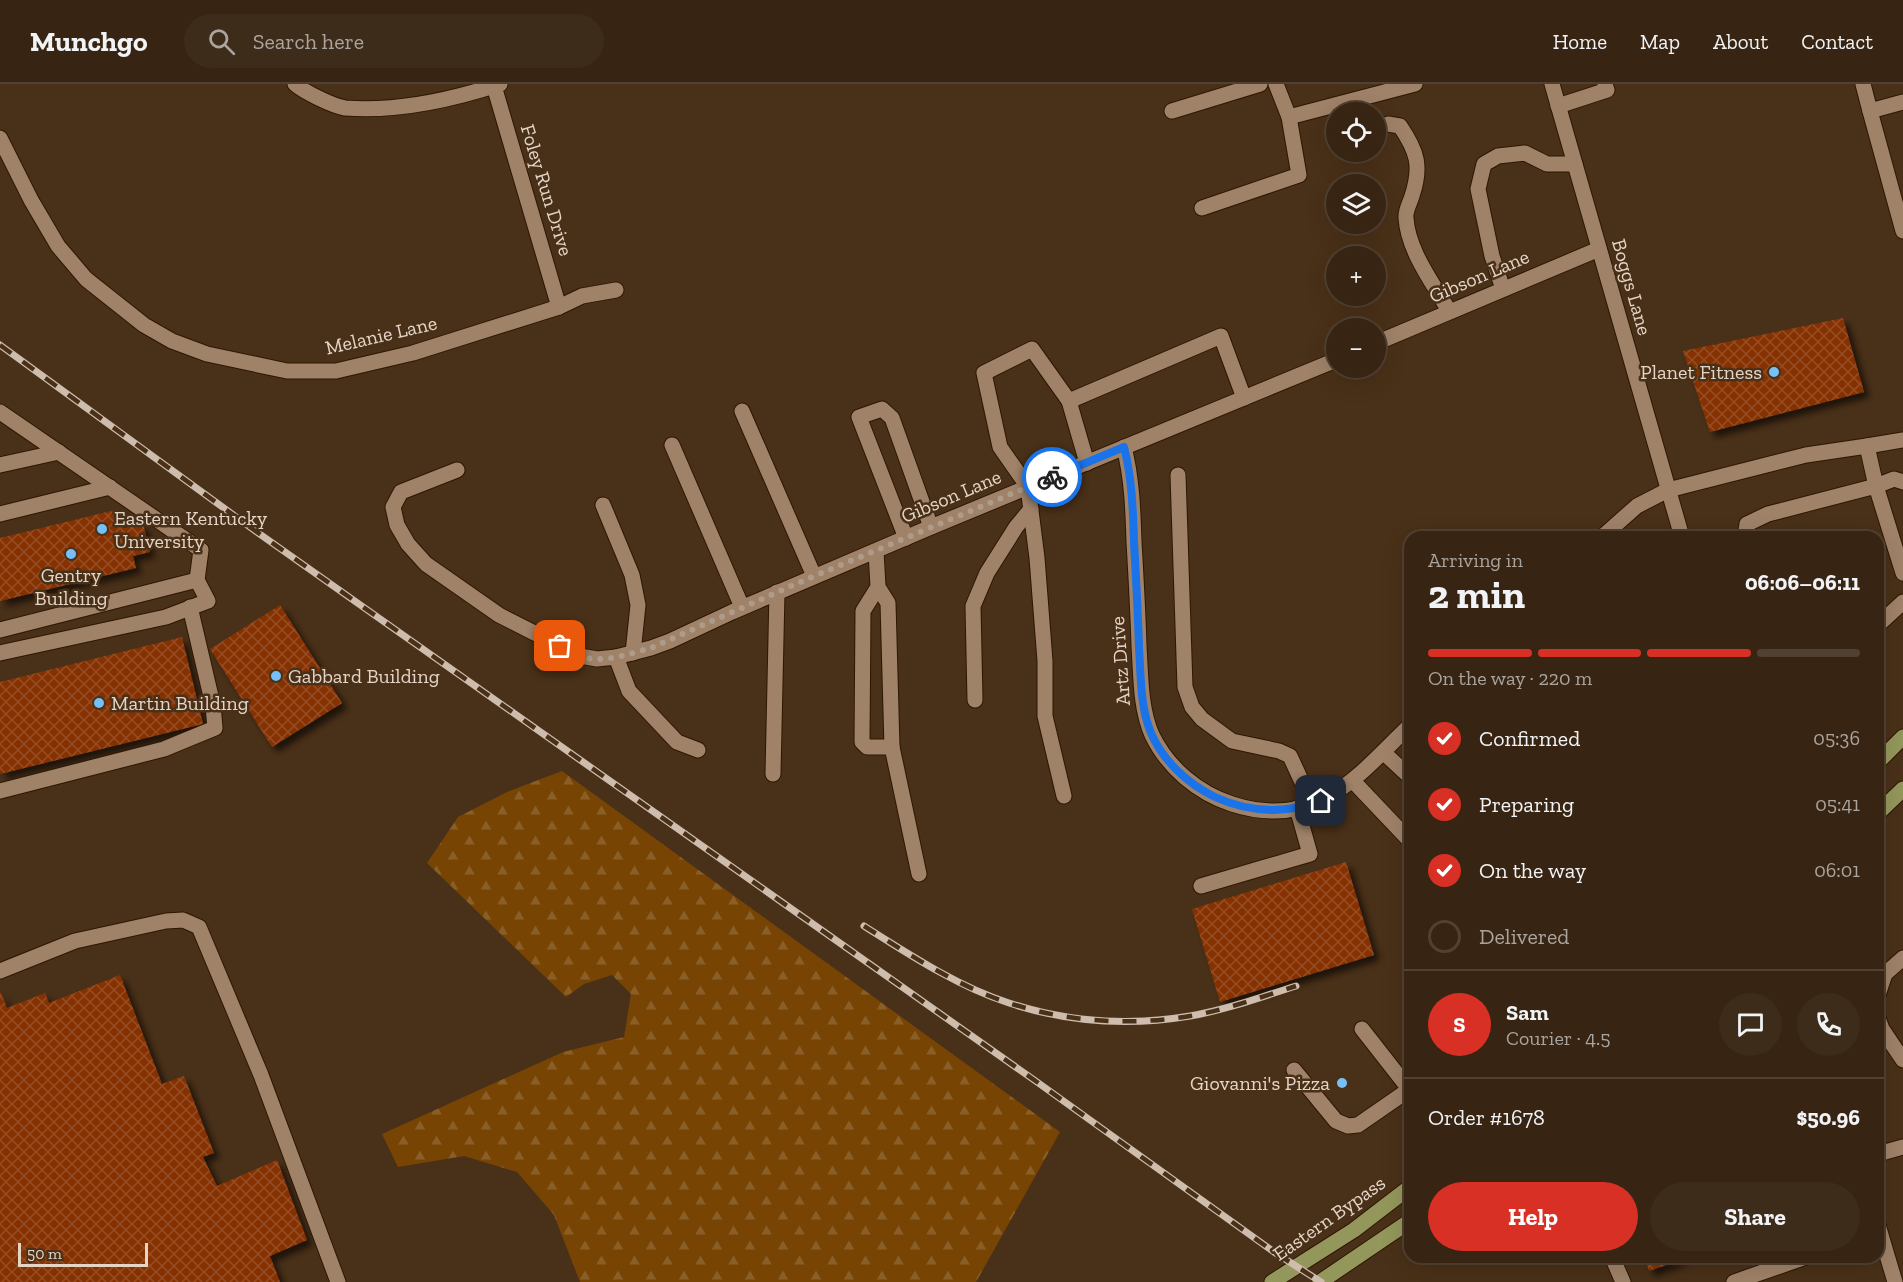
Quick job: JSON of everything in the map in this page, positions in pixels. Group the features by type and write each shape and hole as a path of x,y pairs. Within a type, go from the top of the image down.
{"main road":[{"path":"1884,756 1903,737"},
{"path":"1884,807 1903,789"},
{"name":"Eastern Bypass","path":"1272,1282 1354,1230 1404,1192"},
{"path":"1320,1282 1404,1225"}],"street":[{"path":"295,84 343,108 405,107 497,85"},
{"path":"1172,111 1260,84"},
{"path":"1202,208 1299,175 1289,117 1276,84"},
{"path":"1289,117 1415,84"},
{"name":"Boggs Lane","path":"1552,84 1680,531"},
{"path":"1558,106 1607,90 1605,84"},
{"path":"1863,84 1903,231"},
{"name":"Foley Run Drive","path":"497,85 559,307"},
{"path":"1870,111 1903,102"},
{"path":"1386,125 1400,126 1413,145 1419,167 1406,215 1410,240 1449,311"},
{"name":"Melanie Lane","path":"0,138 31,200 58,246 86,279 144,325 172,341 207,354 287,371 336,370 413,354 559,307 582,296 616,290"},
{"path":"1503,289 1492,256 1478,189 1484,164 1498,156 1525,153 1546,164 1575,164"},
{"name":"Gibson Lane","path":"1386,339 1599,249"},
{"path":"1069,401 1221,336 1244,398"},
{"path":"1064,795 1045,716 1044,650 1028,487 1000,447 984,373 1032,349 1069,401 1087,463"},
{"name":"Gibson Lane","path":"457,470 401,492 393,507 397,525 408,544 426,564 499,615 580,656 597,659 616,657 670,641 814,576 1326,364"},
{"path":"906,538 859,417 882,409 892,418 931,527"},
{"path":"742,411 814,576"},
{"path":"0,653 166,617 208,601 196,580 201,549 2,414"},
{"path":"1609,531 1636,506 1668,490 1806,455 1903,440"},
{"path":"672,445 742,607"},
{"path":"1867,446 1876,486 1903,573"},
{"name":"Artz Drive","path":"1124,447 1130,473 1141,680 1146,716 1161,751 1173,766 1188,781 1224,801 1254,809 1284,811 1305,806 1338,792 1353,781 1404,731"},
{"path":"0,465 59,452"},
{"path":"1178,475 1185,687 1192,707 1202,719 1232,741 1279,751 1290,756 1305,806 1310,854 1201,886"},
{"path":"1746,531 1747,524 1768,514 1876,486 1894,479 1903,482"},
{"path":"0,514 110,487"},
{"path":"603,505 632,575 638,605 633,653"},
{"path":"975,700 973,606 987,573 1016,527 1031,509"},
{"path":"876,551 878,587 888,603 892,747 919,874"},
{"path":"0,630 196,580"},
{"path":"878,587 863,611 862,742 867,747 892,747"},
{"path":"773,774 777,592"},
{"path":"1884,619 1903,602"},
{"path":"0,791 164,749 215,728 213,705 190,607"},
{"path":"616,657 629,690 676,742 698,750"},
{"path":"1383,752 1404,771"},
{"path":"1353,781 1404,835"},
{"path":"0,970 75,941 166,921 183,920 199,927 261,1075 338,1282"},
{"path":"1884,974 1903,958"},
{"path":"1362,1029 1404,1082"},
{"path":"1884,1032 1903,1060"},
{"path":"1294,1070 1336,1121 1348,1126 1358,1125 1404,1093"},
{"path":"1884,1152 1903,1147"},
{"path":"1884,1246 1894,1282"},
{"path":"1615,1263 1623,1282"},
{"path":"1734,1282 1779,1263"}],"green space":[{"path":"562,771 1060,1132 976,1282 580,1282 554,1215 517,1172 464,1156 398,1167 382,1134 563,1052 624,1037 631,994 612,975 584,984 566,997 427,863 458,817 507,792"}],"building":[{"name":"Planet Fitness","path":"1843,318 1864,392 1710,432 1683,351"},
{"name":"Gentry Building","path":"119,509 124,528 143,524 150,552 133,556 136,568 0,601 0,538"},
{"name":"Gabbard Building","path":"280,605 342,703 272,747 210,649"},
{"name":"Martin Building","path":"182,637 203,724 0,774 0,682"},
{"path":"1346,862 1374,955 1220,1002 1192,909"},
{"path":"120,975 162,1084 184,1076 214,1153 203,1157 217,1186 277,1160 307,1240 270,1256 280,1282 0,1282 0,991 7,1008 45,993 49,1003"},
{"path":"1646,1263 1672,1263 1649,1271"}],"railway":[{"path":"0,345 254,530 1037,1082 1274,1252 1321,1282"},
{"path":"864,926 934,969 971,988 1009,1003 1076,1018 1145,1021 1190,1016 1230,1007 1296,986"}],"way so far":[{"path":"560,646 580,656 597,659 616,657 651,648 805,580 1052,477"}],"place":[{"name":"Planet Fitness","path":"1774,372"},
{"name":"Eastern Kentucky University","path":"102,529"},
{"name":"Gentry Building","path":"71,554"},
{"name":"Gabbard Building","path":"276,676"},
{"name":"Martin Building","path":"99,703"},
{"name":"Giovanni's Pizza","path":"1342,1083"}],"route":[{"path":"1052,477 1124,447 1130,473 1143,698 1152,734 1161,751 1173,766 1188,781 1206,792 1244,807 1264,811 1284,811 1321,801"}]}
